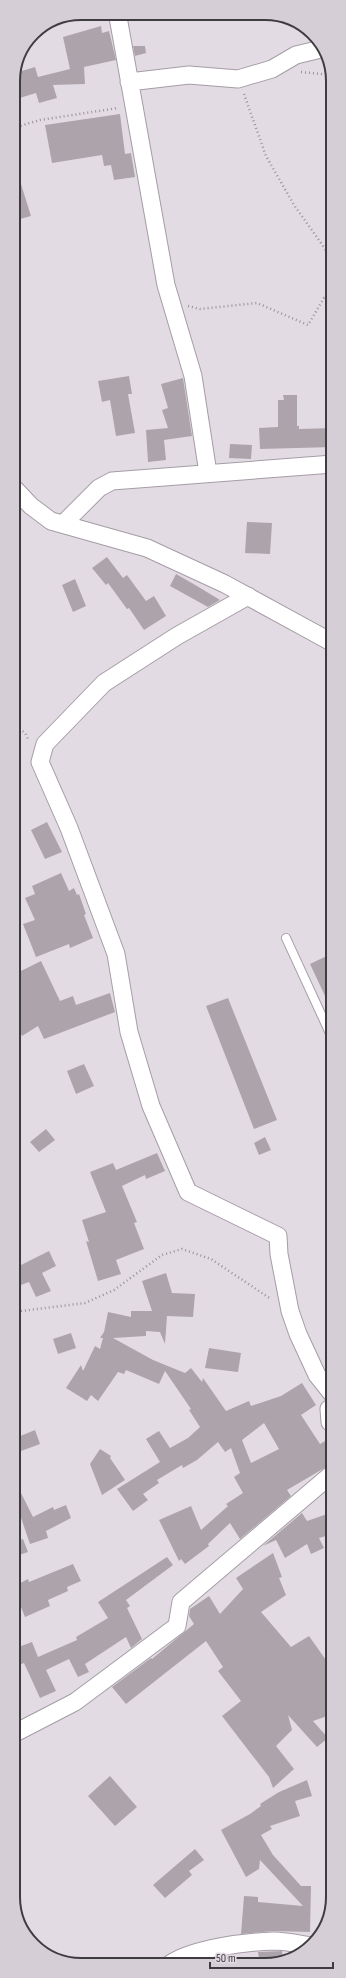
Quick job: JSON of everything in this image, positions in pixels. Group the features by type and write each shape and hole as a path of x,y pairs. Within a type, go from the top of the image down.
{"street":[{"path":"119,20 166,284 193,376 208,474"},
{"path":"130,82 189,75 238,79 272,69 296,55 317,50"},
{"path":"63,524 99,488 112,481 326,465"},
{"path":"20,495 31,506 51,521 147,548 248,596 326,639"},
{"path":"248,596 177,636 104,683 45,744 40,762 69,828 116,954 129,1032 151,1106 188,1192 278,1236 279,1254 290,1311 298,1334 316,1375 326,1387"},
{"path":"20,1730 75,1702 177,1626 181,1602 326,1479"},
{"path":"179,1958 214,1948 275,1941 303,1945"}],"lane":[{"path":"286,938 326,1025"}],"path":[{"path":"238,79 266,156 294,206 326,250"},
{"path":"20,126 40,120 134,106"},
{"path":"171,300 200,309 257,303 308,325 324,298 326,298"},
{"path":"20,1311 84,1303 114,1290 162,1254 182,1249 211,1259 290,1311"}],"building":[{"path":"101,26 102,33 109,31 116,60 84,67 85,84 53,85 57,98 39,103 36,93 20,98 21,71 35,67 38,77 70,69 63,37"},
{"path":"133,46 145,46 146,53 135,56"},
{"path":"120,114 125,154 131,153 135,177 114,180 111,165 104,166 102,155 52,163 45,125"},
{"path":"20,181 31,216 20,219"},
{"path":"129,376 132,394 128,394 135,433 116,436 110,400 102,402 98,381"},
{"path":"183,378 192,436 164,440 166,460 148,462 146,430 168,428 162,410 168,408 161,384"},
{"path":"283,395 297,395 297,426 299,426 299,429 326,428 326,447 260,449 259,428 278,427 278,400 284,400"},
{"path":"230,444 252,445 251,459 229,458"},
{"path":"247,522 272,523 270,554 245,553"},
{"path":"107,557 123,578 127,575 146,601 154,596 166,616 144,630 129,608 127,609 108,583 106,585 92,568"},
{"path":"176,574 220,600 208,607 170,586"},
{"path":"75,579 86,606 73,612 62,585"},
{"path":"47,822 62,852 45,859 31,830"},
{"path":"61,873 69,891 74,888 77,895 79,894 86,914 84,915 93,938 70,948 69,944 36,957 23,924 35,920 25,898 35,894 32,886"},
{"path":"326,956 326,998 310,964"},
{"path":"41,961 60,1001 73,996 76,1005 110,993 115,1012 44,1039 38,1026 22,1036 20,1032 20,972"},
{"path":"228,998 277,1120 254,1129 206,1006"},
{"path":"84,1064 94,1086 76,1094 67,1071"},
{"path":"46,1129 55,1140 39,1152 30,1142"},
{"path":"265,1137 271,1150 259,1155 254,1143"},
{"path":"157,1153 165,1171 146,1179 145,1175 122,1186 137,1222 134,1223 144,1249 116,1260 121,1274 98,1281 86,1241 89,1242 82,1220 106,1212 90,1172 113,1163 116,1170"},
{"path":"49,1251 56,1266 42,1273 51,1291 36,1297 29,1282 20,1285 20,1266"},
{"path":"166,1273 172,1293 195,1294 193,1317 167,1316 165,1344 160,1332 146,1331 146,1336 113,1338 153,1360 185,1373 191,1368 202,1382 203,1378 226,1411 249,1401 251,1406 281,1396 302,1383 316,1405 301,1415 320,1444 326,1441 326,1467 287,1490 291,1496 240,1539 230,1523 208,1544 209,1546 185,1564 181,1559 179,1561 159,1520 191,1506 201,1530 228,1506 226,1504 243,1493 234,1477 240,1473 231,1448 225,1452 218,1442 197,1460 183,1468 182,1465 157,1480 159,1483 143,1494 148,1500 133,1511 117,1489 160,1462 146,1439 159,1431 170,1448 188,1438 200,1427 189,1410 191,1409 165,1371 159,1384 126,1370 124,1374 118,1372 98,1401 91,1395 87,1401 66,1388 81,1365 83,1371 95,1346 100,1349 103,1338 100,1338 104,1332 108,1312 131,1317 131,1311 152,1311 142,1281","holes":["264,1423 279,1449 251,1463 242,1440"]},
{"path":"71,1333 76,1348 58,1354 53,1339"},
{"path":"209,1348 241,1353 238,1372 205,1368"},
{"path":"35,1430 40,1444 20,1451 20,1436"},
{"path":"100,1449 111,1456 110,1458 125,1480 102,1495 90,1464"},
{"path":"20,1491 33,1517 53,1507 54,1510 66,1505 71,1518 46,1531 48,1538 30,1544 20,1515"},
{"path":"302,1513 307,1521 326,1514 326,1536 319,1538 324,1548 311,1554 307,1544 285,1558 276,1540 263,1546"},
{"path":"23,1539 28,1552 20,1555 20,1540"},
{"path":"273,1553 282,1577 279,1578 286,1595 261,1612 291,1647 309,1636 326,1660 326,1716 313,1721 326,1736 326,1740 317,1747 288,1715 292,1730 276,1746 294,1769 273,1788 269,1777 222,1716 241,1701 218,1671 223,1667 206,1641 126,1704 112,1687 151,1658 152,1659 194,1624 189,1616 190,1609 209,1596 220,1614 243,1589 236,1578"},
{"path":"167,1557 173,1565 126,1600 130,1606 127,1608 142,1639 131,1648 126,1637 85,1664 89,1672 78,1677 69,1659 46,1670 56,1691 40,1698 24,1663 20,1665 20,1646 32,1642 38,1657 77,1640 76,1637 108,1618 98,1602"},
{"path":"73,1564 81,1581 67,1587 68,1591 48,1600 50,1606 25,1617 20,1604 20,1583 28,1579 29,1582"},
{"path":"110,1776 137,1807 115,1826 88,1796"},
{"path":"307,1780 312,1796 295,1801 300,1816 270,1826 272,1829 261,1835 273,1855 301,1886 311,1886 310,1932 273,1931 241,1934 244,1896 258,1897 258,1902 303,1906 260,1860 259,1869 246,1877 221,1830 250,1814 261,1806 260,1804 279,1792"},
{"path":"195,1849 204,1860 189,1871 192,1875 165,1898 153,1885"},
{"path":"282,1951 282,1955 277,1957 259,1958 258,1952"}]}
